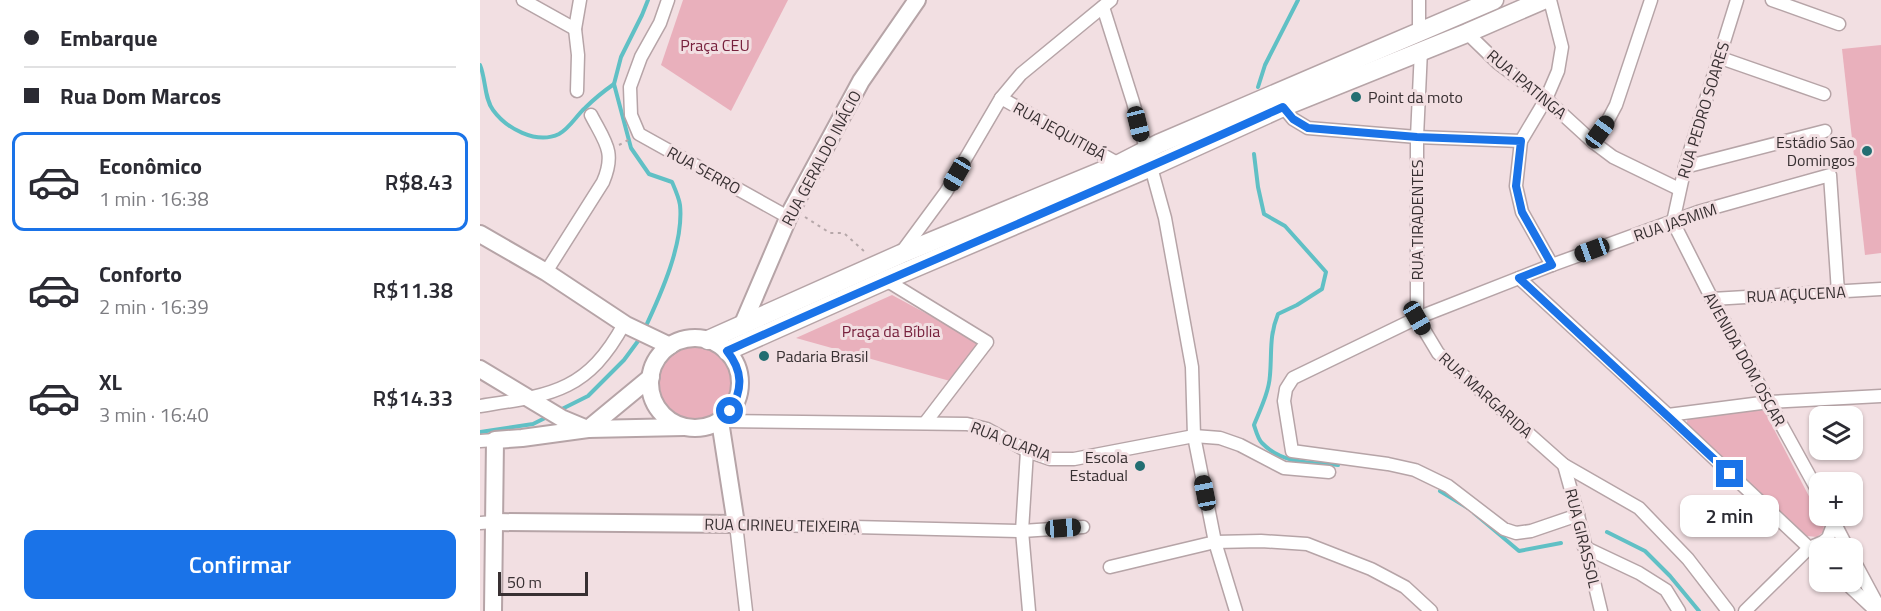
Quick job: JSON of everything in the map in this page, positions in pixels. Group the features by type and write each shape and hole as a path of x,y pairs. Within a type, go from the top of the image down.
{"main road":[{"path":"727,351 882,272 901,254 1119,164 1146,149 1494,0"},
{"path":"708,340 1151,167 1283,107 1543,0"}],"street":[{"path":"523,0 575,29"},
{"path":"577,91 578,55 575,29 580,0"},
{"path":"639,134 631,115 630,87 641,57 660,22 668,0"},
{"name":"RUA GERALDO INÁCIO","path":"742,326 790,213 861,81 917,0"},
{"path":"1419,0 1419,31"},
{"path":"1550,0 1562,48 1558,71 1546,99 1521,141 1516,186 1522,212 1552,265"},
{"path":"1593,142 1616,105 1651,0"},
{"name":"RUA PEDRO SOARES","path":"1672,222 1685,167 1737,0"},
{"path":"1772,0 1839,24"},
{"path":"901,254 945,192 1001,98 1021,74 1107,3 1165,218 1192,367 1194,436 1215,542 1236,611"},
{"name":"RUA IPATINGA","path":"1467,33 1498,63 1546,99 1613,157 1679,189"},
{"name":"RUA TIRADENTES","path":"1417,318 1417,137 1421,50"},
{"path":"1718,57 1824,94"},
{"name":"RUA JEQUITIBÁ","path":"1001,98 1119,164"},
{"path":"1283,107 1293,119 1308,128 1417,137 1521,141"},
{"path":"546,272 603,182 609,168 609,151 591,115"},
{"path":"1685,167 1825,131"},
{"name":"RUA SERRO","path":"639,134 790,213"},
{"name":"RUA JASMIM","path":"1578,515 1531,531 1516,532 1504,529 1448,486 1414,470 1388,464 1292,451 1284,401 1286,389 1293,378 1417,318 1552,265 1698,212 1830,175 1838,292"},
{"name":"AVENIDA DOM OSCAR","path":"1672,222 1809,475"},
{"path":"480,234 546,272 625,325 670,346"},
{"path":"882,272 987,342 925,423"},
{"path":"1519,278 1809,548 1745,611"},
{"name":"RUA AÇUCENA","path":"1712,299 1881,289"},
{"name":"RUA MARGARIDA","path":"1417,318 1438,353 1564,465 1639,508 1688,559 1728,611"},
{"path":"480,406 531,400 576,381 597,364 625,325"},
{"path":"493,611 487,522 487,440 522,438 588,429 696,428 709,426 720,421 730,411 737,399 740,384 738,370 732,357 727,351 708,340 695,338 681,340 670,346 654,365 651,390 655,402 672,422 684,427"},
{"path":"480,369 563,419 588,429"},
{"path":"588,429 651,376"},
{"path":"1668,415 1769,402 1881,396"},
{"path":"720,421 736,524 746,611"},
{"name":"RUA OLARIA","path":"720,421 967,424 987,429 1027,451 1050,459 1074,459 1194,436 1220,438 1240,445 1284,468 1329,472"},
{"path":"1027,451 1022,531 1029,611"},
{"name":"RUA GIRASSOL","path":"1564,465 1601,611"},
{"name":"RUA CIRINEU TEIXEIRA","path":"487,522 736,524 1022,531 1083,527"},
{"path":"1110,567 1215,542 1262,541 1308,544 1371,569 1405,587 1431,611"},
{"path":"1584,547 1639,573 1666,590 1679,611"},
{"path":"1863,577 1881,611"},
{"path":"1856,592 1876,611"}],"path":[{"path":"609,151 639,134"},
{"path":"790,213 830,233 844,233 882,272"}],"green space":[{"name":"Praça CEU","path":"683,0 788,0 731,111 661,65"},
{"name":"Estádio São Domingos","path":"1881,45 1881,253 1865,255 1842,49"},
{"name":"Praça da Bíblia","path":"892,295 981,343 950,381 796,338"},
{"path":"687,346 701,346 715,352 726,363 732,377 729,399 721,411 701,422 687,422 673,416 662,405 656,391 656,377 662,363 673,352"},
{"path":"1759,408 1765,412 1809,496 1809,526 1824,526 1823,532 1817,537 1807,536 1686,426 1688,417"}],"waterway":[{"path":"645,328 670,268 680,220 679,202 672,182 649,174 631,148 614,84 621,57 648,0"},
{"path":"1258,87 1265,65 1298,0"},
{"path":"480,65 488,100 493,110 506,123 531,136 550,137 559,134 588,105 614,84"},
{"path":"1254,154 1264,214 1285,226 1326,272 1322,289 1278,314 1272,337 1268,388 1254,425 1261,441 1279,455 1297,461 1338,465"},
{"path":"558,411 588,396 624,360 641,337"},
{"path":"480,432 533,424 549,416"},
{"path":"1440,491 1468,508"},
{"path":"1474,513 1519,551 1561,543"},
{"path":"1607,532 1645,551 1670,576 1699,611"}],"place":[{"name":"Point da moto","path":"1356,97"},
{"name":"Estádio São Domingos","path":"1867,151"},
{"name":"Padaria Brasil","path":"764,356"},
{"name":"Escola Estadual","path":"1140,466"}],"route":[{"path":"730,411 737,399 740,384 738,370 727,351 886,280 1151,167 1283,107 1293,119 1308,128 1417,137 1521,141 1516,186 1522,212 1552,265 1519,278 1730,474"}]}
